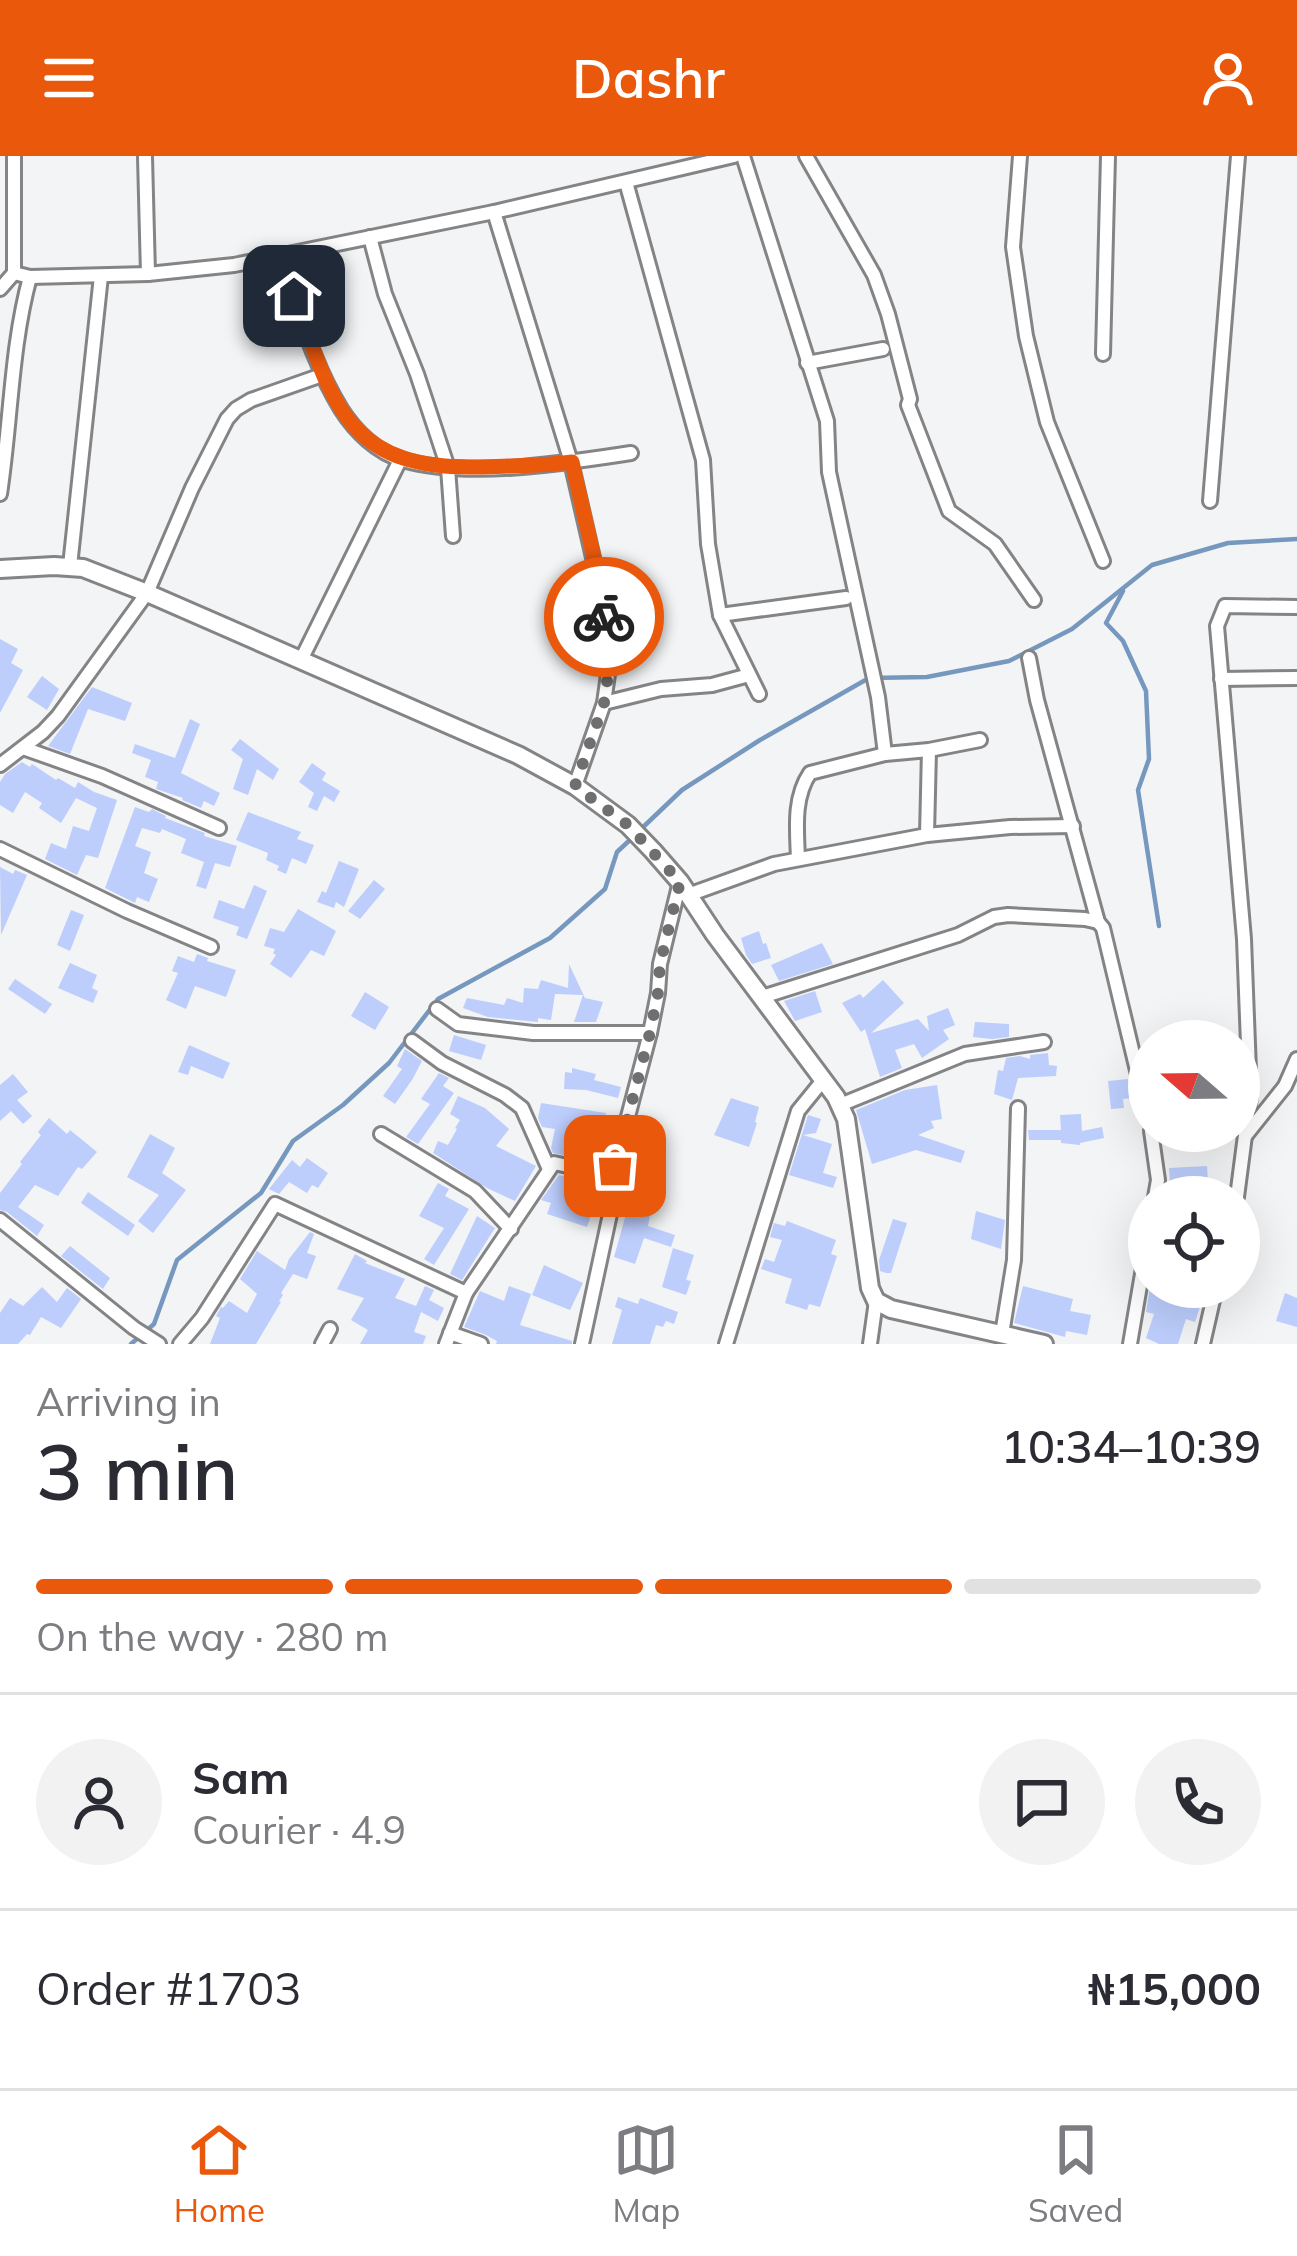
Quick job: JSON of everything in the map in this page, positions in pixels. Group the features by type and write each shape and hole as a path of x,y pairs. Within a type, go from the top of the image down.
{"street":[{"path":"0,290 14,273 14,156"},
{"path":"14,273 100,276 234,265 738,156 827,422 829,472 871,661 885,754"},
{"path":"806,156 874,275 888,314 908,405 949,511 995,544 1034,600"},
{"path":"1020,156 1013,248 1026,336 1047,422 1103,561"},
{"path":"1103,354 1108,156"},
{"path":"1210,501 1238,156"},
{"path":"146,158 148,274"},
{"path":"626,182 703,460 708,544 721,615 759,694"},
{"path":"494,212 572,462 601,588 610,660 604,703 575,786"},
{"path":"370,237 385,294 448,468 453,536"},
{"path":"279,256 322,375 343,413 368,442 400,460 448,468 548,465 631,453"},
{"path":"70,566 100,276"},
{"path":"0,494 19,319 30,277"},
{"path":"807,363 883,349"},
{"path":"0,765 58,716 147,593 227,419 251,400 322,375"},
{"path":"301,660 400,460"},
{"path":"0,569 83,568 147,593 518,755 575,786 628,825 684,889 840,1105 876,1301 870,1344"},
{"path":"721,615 846,598"},
{"path":"1247,1020 1217,626 1226,606 1297,607"},
{"path":"1029,658 1128,1032"},
{"path":"604,703 749,674"},
{"path":"1221,679 1297,677"},
{"path":"798,859 796,819 802,785 810,773 885,754 980,740"},
{"path":"23,748 102,776 219,828"},
{"path":"927,835 929,750"},
{"path":"684,889 774,864 927,835 1073,826"},
{"path":"0,849 211,947"},
{"path":"582,1344 618,1177 615,1166 650,1033 660,964 684,889"},
{"path":"762,997 958,935 994,917 1098,922"},
{"path":"437,1009 458,1024 514,1031 650,1033"},
{"path":"412,1041 442,1064 522,1108 549,1169"},
{"path":"840,1105 965,1054 1045,1042"},
{"path":"1260,1118 1285,1086 1297,1059"},
{"path":"726,1344 798,1111 824,1078"},
{"path":"1002,1334 1014,1260 1018,1108"},
{"path":"381,1134 475,1191 511,1228"},
{"path":"481,1344 448,1339 466,1293 549,1169 554,1163 618,1177"},
{"path":"180,1344 202,1318 275,1204 466,1293"},
{"path":"0,1220 160,1344"},
{"path":"876,1301 891,1309 1044,1344"},
{"path":"1130,1344 1136,1308"},
{"path":"1203,1344 1211,1308"},
{"path":"322,1344 330,1329"}],"building":[{"path":"0,639 18,649 11,663 23,670 0,713"},
{"path":"42,676 59,689 47,710 27,697"},
{"path":"92,687 132,703 125,721 88,709 70,754 48,746"},
{"path":"190,719 200,724 181,773 220,793 214,806 204,801 201,808 156,789 158,782 145,777 151,760 132,753 135,744 175,758"},
{"path":"240,739 279,769 273,780 257,769 248,795 233,789 243,759 231,750"},
{"path":"22,762 75,788 78,782 117,800 98,858 86,855 77,875 45,859 51,843 66,849 73,826 89,831 97,808 76,798 61,823 25,792 13,813 0,805 0,782"},
{"path":"312,763 326,773 322,780 340,791 334,802 324,796 317,811 308,807 314,793 299,782"},
{"path":"135,807 152,809 204,836 237,846 230,867 215,863 206,889 196,886 204,862 181,853 186,839 162,829 160,833 142,828 135,846 151,852 144,873 158,879 149,902 137,897 135,903 105,888"},
{"path":"248,812 301,832 297,839 314,845 306,864 292,858 286,874 266,860 268,853 236,840"},
{"path":"339,861 359,869 344,907 336,902 334,908 317,902 322,891 326,893"},
{"path":"0,867 27,875 1,935"},
{"path":"374,880 385,889 360,919 348,911"},
{"path":"254,885 267,891 247,939 236,935 239,927 213,918 219,900 244,909"},
{"path":"298,909 336,931 324,956 311,950 291,978 270,964 275,949 264,946 270,928 284,932"},
{"path":"71,910 84,915 70,951 57,945"},
{"path":"759,931 771,958 752,964 741,938"},
{"path":"822,943 833,964 779,981 771,965"},
{"path":"197,954 236,970 226,997 195,986 186,1009 166,1000 178,973 172,971 178,956 194,962"},
{"path":"70,963 97,975 93,1003 58,988"},
{"path":"569,964 585,998 603,1002 596,1022 574,1022 583,995 555,994 551,1020 538,1018 538,1022 488,1017 463,1008 467,998 504,1005 507,998 523,1003 524,988 538,989 541,980 568,988"},
{"path":"15,979 52,1004 45,1014 8,989"},
{"path":"883,980 904,1003 871,1033 918,1019 929,1031 927,1016 948,1008 955,1025 943,1030 949,1039 922,1058 914,1044 895,1050 902,1068 880,1077 865,1029 861,1032 842,1003 860,994 863,998"},
{"path":"815,991 822,1012 795,1021 784,1001"},
{"path":"365,992 389,1007 375,1030 351,1016"},
{"path":"975,1022 1009,1024 1009,1037 973,1037"},
{"path":"454,1035 486,1045 481,1060 449,1051"},
{"path":"189,1045 230,1063 223,1079 191,1066 188,1075 178,1072"},
{"path":"405,1049 422,1061 395,1104 383,1096 402,1069 397,1066"},
{"path":"1048,1053 1049,1065 1057,1066 1056,1076 1018,1078 1012,1100 994,1094 998,1070 1003,1071 1006,1058 1030,1059 1030,1055"},
{"path":"572,1068 621,1087 618,1098 564,1089 565,1072 572,1073"},
{"path":"439,1073 449,1078 443,1086 454,1093 418,1144 406,1137 430,1104 421,1099"},
{"path":"13,1074 28,1092 17,1100 32,1116 23,1124 11,1111 0,1121 0,1085"},
{"path":"1128,1079 1124,1108 1111,1109 1108,1081"},
{"path":"937,1085 942,1119 931,1121 934,1128 918,1135 965,1151 961,1163 916,1150 872,1164 856,1110 905,1090"},
{"path":"458,1096 485,1108 509,1129 496,1146 536,1166 515,1201 433,1153 438,1141 448,1145 457,1129 460,1120 450,1114"},
{"path":"731,1098 759,1107 749,1147 714,1135"},
{"path":"541,1103 606,1113 598,1152 605,1153 604,1163 553,1153 555,1129 542,1127 538,1118"},
{"path":"1081,1114 1082,1131 1102,1127 1104,1138 1080,1145 1029,1140 1028,1130 1061,1130 1060,1115"},
{"path":"808,1115 821,1119 816,1133 803,1135 832,1144 823,1173 837,1177 833,1188 789,1175"},
{"path":"49,1118 97,1152 82,1169 78,1167 58,1196 35,1185 18,1207 44,1225 37,1236 0,1210 0,1193"},
{"path":"150,1134 175,1148 162,1173 186,1190 153,1233 138,1221 159,1195 127,1177"},
{"path":"307,1158 328,1173 318,1188 312,1185 307,1193 289,1182 279,1194 269,1189 292,1160 300,1167"},
{"path":"1207,1166 1208,1176 1170,1176 1169,1168"},
{"path":"559,1175 594,1183 591,1200 596,1201 587,1227 547,1214 551,1203 541,1200"},
{"path":"438,1183 449,1189 445,1196 469,1209 434,1265 424,1259 444,1228 419,1216"},
{"path":"633,1189 654,1194 648,1226 675,1235 671,1247 644,1238 635,1264 614,1257"},
{"path":"88,1192 135,1225 128,1236 81,1203"},
{"path":"976,1211 1005,1220 1001,1249 971,1239"},
{"path":"477,1216 495,1228 462,1280 450,1274"},
{"path":"893,1219 907,1223 891,1273 886,1273 880,1271 879,1260"},
{"path":"787,1221 836,1240 831,1254 837,1256 820,1307 809,1304 807,1310 785,1303 792,1279 761,1269 765,1259 774,1262 782,1240 770,1237 774,1223 785,1226"},
{"path":"310,1232 314,1234 307,1253 316,1256 307,1279 293,1274 256,1344 210,1344 221,1307 229,1301 247,1313 257,1294 240,1279 257,1251 285,1270"},
{"path":"70,1246 110,1278 103,1289 61,1256"},
{"path":"673,1248 694,1255 686,1295 662,1287"},
{"path":"355,1254 405,1279 395,1298 416,1306 425,1286 434,1290 429,1300 444,1308 438,1321 421,1312 414,1332 426,1336 423,1344 360,1344 368,1330 351,1320 364,1298 337,1289"},
{"path":"544,1265 583,1283 570,1310 532,1295"},
{"path":"509,1286 531,1294 520,1325 572,1344 496,1344 464,1327 480,1291 504,1301"},
{"path":"1023,1286 1073,1299 1070,1311 1091,1315 1087,1335 1066,1331 1065,1337 1014,1323"},
{"path":"42,1287 57,1302 67,1288 81,1299 61,1328 41,1317 18,1344 0,1344 0,1313 10,1298 23,1306"},
{"path":"1285,1293 1297,1298 1297,1327 1276,1321"},
{"path":"618,1297 638,1304 640,1298 678,1312 674,1324 656,1325 650,1344 612,1344 622,1310 615,1307"},
{"path":"1147,1308 1200,1308 1195,1322 1186,1319 1178,1344 1146,1338 1154,1314"}],"waterway":[{"path":"640,830 682,790 869,678 927,677 1009,661 1072,629 1152,565 1228,543 1297,539"},
{"path":"1123,591 1106,623 1123,641 1146,691 1149,759 1138,790 1159,926"},
{"path":"131,1344 154,1324 177,1260 261,1193 293,1141 389,1063 438,999 550,938 605,889 617,852 632,838"}],"way so far":[{"path":"604,617 610,660 604,703 575,786 628,825 680,882 668,923 650,1033 615,1166"}],"route":[{"path":"294,296 322,375 343,413 368,442 400,460 448,468 572,462 604,617"}]}
